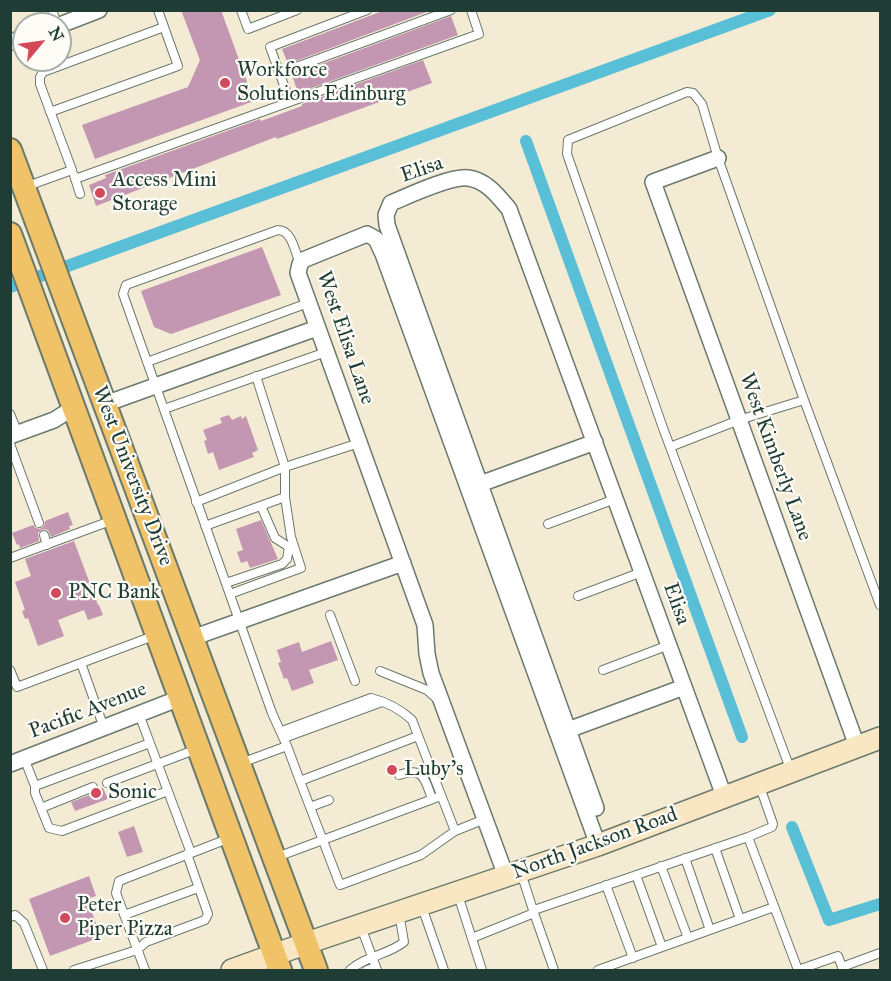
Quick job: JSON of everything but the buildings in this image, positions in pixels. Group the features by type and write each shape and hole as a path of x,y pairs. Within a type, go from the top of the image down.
{"main road":[{"name":"West University Drive","path":"10,150 17,179 46,246 316,970"},
{"name":"West University Drive","path":"10,234 277,963"},
{"path":"74,408 84,404 90,406 96,416 125,491 142,544 151,554 162,557"},
{"name":"North Jackson Road","path":"232,970 277,963 306,943 598,845 880,738"}],"street":[{"path":"72,19 99,10"},
{"name":"West Kimberly Lane","path":"718,158 653,182 857,746"},
{"name":"Elisa","path":"596,808 387,225 386,215 391,203 450,180 467,178 482,183 494,191 509,208 724,796"},
{"name":"West Elisa Lane","path":"513,873 485,819 430,673 425,625 298,273 303,260 367,234 376,239 598,845"},
{"path":"105,404 317,328"},
{"path":"13,438 54,420 74,408"},
{"path":"480,484 595,442"},
{"path":"192,638 403,563"},
{"path":"568,730 684,687"},
{"name":"Pacific Avenue","path":"17,761 180,698"}],"lane":[{"path":"50,112 178,66 158,10"},
{"path":"241,10 248,29 297,10"},
{"path":"290,102 270,47 366,10"},
{"path":"280,74 451,10"},
{"path":"75,179 479,34 471,10"},
{"path":"80,194 40,84 40,76 43,72 164,27"},
{"path":"791,771 670,447 567,154 568,140 687,92 693,93 702,104 718,158 880,605"},
{"path":"17,179 72,170"},
{"path":"300,264 288,233 278,230 126,285 123,294 272,712 340,885 421,855 455,831 485,819"},
{"path":"147,363 308,303"},
{"path":"164,409 326,352"},
{"path":"230,594 301,568 291,537 285,497 285,467 256,376"},
{"path":"670,447 739,420 804,400"},
{"path":"10,414 13,438 39,523"},
{"path":"196,502 285,467 359,443"},
{"path":"205,526 285,497"},
{"path":"548,524 615,499"},
{"path":"226,584 282,564 287,560 289,547 275,538 261,506"},
{"path":"10,558 114,519"},
{"path":"44,535 47,544"},
{"path":"578,596 642,572"},
{"path":"330,615 355,681"},
{"path":"10,670 17,687 157,635"},
{"path":"603,670 669,645"},
{"path":"81,663 104,728"},
{"path":"380,671 427,690 442,703"},
{"path":"239,763 284,738 371,698 383,701 412,720 455,831"},
{"path":"74,970 137,950 146,942 205,920 208,914 168,791 139,714"},
{"path":"300,781 418,736"},
{"path":"35,786 150,743"},
{"path":"106,783 199,749"},
{"path":"17,761 35,786 35,793 49,828 62,831 168,791"},
{"path":"399,775 411,771 420,773 426,781 432,799"},
{"path":"472,938 606,885 772,827 773,824 759,783"},
{"path":"41,807 93,788"},
{"path":"275,858 441,796"},
{"path":"310,807 329,800"},
{"path":"145,970 116,893 119,880 231,837"},
{"path":"748,837 798,970 838,956 843,969 880,953"},
{"path":"715,848 740,919"},
{"path":"685,858 710,930"},
{"path":"661,866 687,938"},
{"path":"513,873 534,912 554,970"},
{"path":"636,875 662,947"},
{"path":"606,885 633,958"},
{"path":"124,915 198,888"},
{"path":"458,892 482,970"},
{"path":"421,904 444,970"},
{"path":"598,970 774,907"},
{"path":"350,970 404,942 399,912"},
{"path":"10,916 15,915 24,923 43,970"},
{"path":"360,925 376,969 367,970"}],"waterway":[{"path":"10,287 770,10"},
{"path":"526,141 742,737"},
{"path":"792,827 829,920 880,904"}],"place":[{"name":"Workforce Solutions Edinburg","path":"225,83"},
{"name":"Access Mini Storage","path":"100,193"},
{"name":"PNC Bank","path":"56,593"},
{"name":"Luby's","path":"392,770"},
{"name":"Sonic","path":"96,793"},
{"name":"Peter Piper Pizza","path":"65,918"}]}
